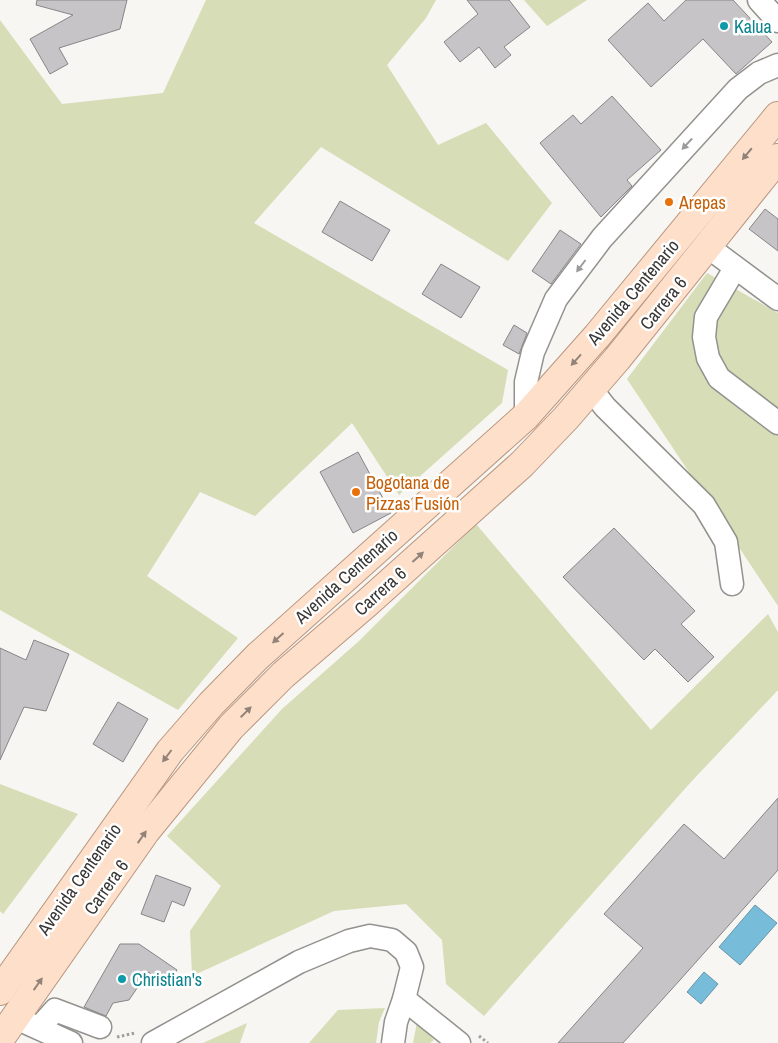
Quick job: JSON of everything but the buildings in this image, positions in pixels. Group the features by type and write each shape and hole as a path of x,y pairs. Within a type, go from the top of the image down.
{"main road":[{"name":"Avenida Centenario","path":"0,991 170,751 211,704 258,656 526,416 597,336 778,116"},
{"name":"Carrera 6","path":"18,1028 146,831 231,727 283,675 522,464 566,418 708,248 778,158"}],"street":[{"path":"759,0 778,21"},
{"path":"526,416 526,382 533,352 556,299 602,238 738,89 759,73 778,65"},
{"path":"708,248 778,299"},
{"path":"735,268 706,317 704,337 708,358 719,378 778,423"},
{"path":"591,388 605,406 704,505 726,542 732,584"},
{"path":"153,1043 299,962 349,941 370,936 392,940 409,960 404,999 396,1022 393,1043"},
{"path":"404,999 459,1043"},
{"path":"18,1028 55,1010 100,1027"},
{"path":"18,1028 72,1043"}],"green space":[{"path":"206,0 436,0 426,18 387,65 438,145 486,123 552,203 508,261 321,147 254,223 508,370 502,403 399,495 352,423 255,516 200,492 147,576 238,638 178,710 0,610 0,20 62,104 163,93"},
{"path":"524,0 587,0 547,26"},
{"path":"707,273 778,313 778,606 627,379"},
{"path":"476,524 651,730 768,614 778,632 778,690 690,783 484,1016 446,984 442,940 406,904 334,911 192,976 190,931 221,886 167,836 282,709 359,641"},
{"path":"0,784 78,814 3,914 0,911"},
{"path":"385,1008 379,1022 376,1043 309,1043 338,1010"},
{"path":"417,1022 434,1040 430,1043 413,1043"},
{"path":"247,1023 240,1043 203,1043"}],"water":[{"path":"755,905 777,923 740,965 719,947"},
{"path":"704,972 718,984 701,1004 687,992"}],"place":[{"name":"Kalua","path":"724,26"},
{"name":"Arepas","path":"669,202"},
{"name":"Bogotana de Pizzas Fusión","path":"356,492"},
{"name":"Christian's","path":"122,979"}]}
